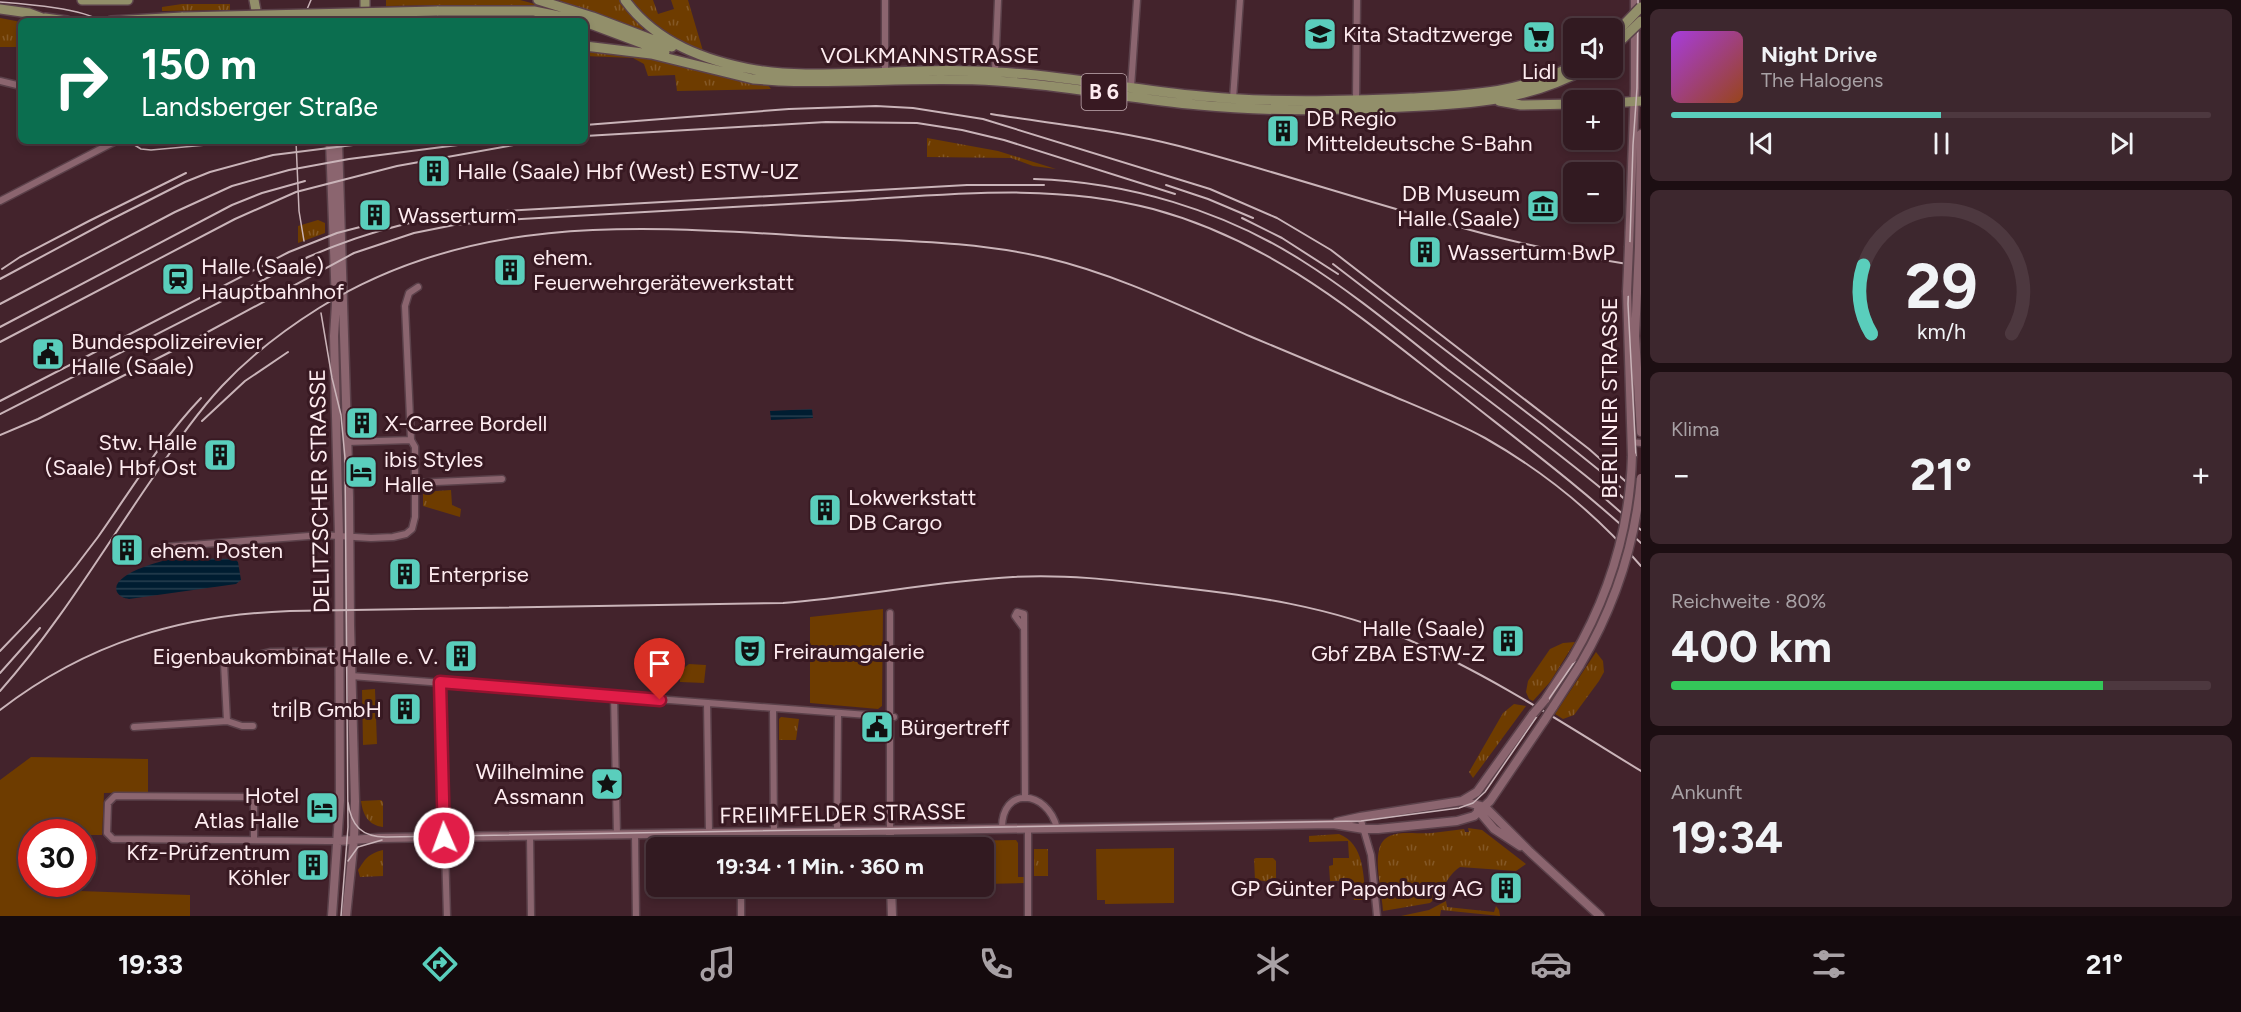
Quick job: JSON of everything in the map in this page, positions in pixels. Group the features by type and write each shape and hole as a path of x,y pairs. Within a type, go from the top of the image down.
{"main road":[{"path":"82,0 128,0"},
{"path":"254,0 257,18"},
{"path":"538,0 593,17 686,51"},
{"name":"VOLKMANNSTRASSE","path":"625,0 652,28 686,51 726,63 778,73 995,71 1059,76 1233,99 1296,101 1475,94 1516,87 1563,70"},
{"path":"365,18 367,2"},
{"path":"1623,26 1641,8"},
{"path":"0,9 43,18"},
{"name":"B 6","path":"165,18 437,11 534,11 569,18"},
{"path":"1623,38 1641,21"},
{"name":"B 6","path":"588,22 686,61"},
{"path":"588,46 627,50 686,61"},
{"name":"VOLKMANNSTRASSE","path":"686,61 753,79 779,81 995,80 1058,85 1198,105 1292,110 1456,105 1529,93 1567,78"},
{"path":"1494,100 1521,105 1563,104"},
{"path":"1623,102 1638,101"}],"street":[{"path":"885,0 885,72"},
{"path":"995,71 998,0"},
{"path":"1131,87 1137,0"},
{"path":"1233,99 1240,0"},
{"path":"1356,100 1357,0"},
{"name":"BERLINER STRASSE","path":"1635,0 1638,101 1627,292 1634,304 1641,432"},
{"path":"0,81 18,85"},
{"name":"BERLINER STRASSE","path":"1462,801 1478,792 1572,659 1597,613 1614,567 1625,523 1632,456 1636,443 1634,304 1637,292 1639,247 1641,134"},
{"path":"0,201 110,144"},
{"name":"DELITZSCHER STRASSE","path":"330,144 336,304 334,347 339,536 338,841 332,916"},
{"name":"DELITZSCHER STRASSE","path":"338,144 354,725 354,839 346,916"},
{"path":"154,550 165,547 322,535 393,537 406,534 412,529 415,517 414,447 411,440 405,306 409,293 418,286"},
{"path":"347,442 411,440"},
{"name":"BERLINER STRASSE","path":"1480,808 1544,721 1581,665 1606,618 1624,572 1635,526 1641,478"},
{"path":"414,483 502,479"},
{"path":"890,613 892,717 890,837"},
{"path":"1023,627 1025,798"},
{"path":"227,721 224,663 271,652 339,651"},
{"path":"351,676 892,717"},
{"path":"440,682 447,916"},
{"path":"614,696 617,835"},
{"path":"707,703 709,833"},
{"path":"773,709 774,832"},
{"path":"837,831 838,714"},
{"path":"135,727 227,721 242,726 253,726"},
{"name":"BERLINER STRASSE","path":"1478,792 1480,808"},
{"path":"254,840 254,802 249,797 149,795 115,796 109,800 107,833 113,839 338,841 354,839"},
{"path":"1002,829 1003,816 1008,806 1018,799 1025,798 1033,798 1046,806 1057,828"},
{"path":"1462,801 1480,808 1503,835 1530,852 1600,916"},
{"name":"FREIIMFELDER STRASSE","path":"1333,824 1360,817 1462,801"},
{"name":"FREIIMFELDER STRASSE","path":"354,839 1333,824 1364,829 1457,821 1480,808"},
{"path":"1360,817 1371,855 1377,916"},
{"path":"1028,829 1028,916"},
{"path":"635,834 636,916"},
{"path":"530,836 531,916"},
{"path":"741,897 741,916"},
{"path":"891,897 891,916"}],"green space":[{"path":"386,0 520,0 587,18 527,8 386,6"},
{"path":"558,0 620,0 644,28 642,30"},
{"path":"631,0 653,0 658,14 674,9 671,0 688,0 703,51 664,30"},
{"path":"182,4 230,4 230,10 162,11 162,7"},
{"path":"442,15 505,15 532,18 386,18 442,17"},
{"path":"0,18 18,21 18,47 0,47"},
{"path":"588,47 640,56 767,84 771,89 677,91 675,75 648,76 644,64 633,58 588,56"},
{"path":"927,138 998,151 1056,169 1033,166 1011,158 927,157"},
{"path":"318,220 325,223 325,233 298,243 298,226"},
{"path":"451,490 452,505 461,509 460,517 423,506 423,492"},
{"path":"883,609 882,706 878,709 810,703 810,617"},
{"path":"1575,642 1550,682 1533,701 1529,699 1526,692 1528,681 1550,649 1563,643"},
{"path":"1596,652 1603,661 1604,672 1574,715 1563,719 1555,714"},
{"path":"689,664 706,665 704,683 680,682 680,671"},
{"path":"375,689 377,744 363,745 362,690"},
{"path":"1514,704 1526,706 1473,778 1469,772 1503,713"},
{"path":"781,717 799,719 796,740 779,740 779,719"},
{"path":"31,757 148,759 148,792 104,793 102,835 96,835 96,819 18,819 18,897 96,897 96,892 190,895 190,916 0,916 0,780"},
{"path":"381,800 383,802 383,827 367,819 361,801"},
{"path":"1468,828 1482,830 1526,864 1516,871 1460,867 1430,903 1383,911 1378,872 1378,857 1382,842 1401,833 1432,833 1464,829 1465,832 1469,832"},
{"path":"1339,834 1354,845 1358,853 1363,871 1366,900 1354,900 1351,881 1330,881 1329,866 1333,865 1333,858 1349,858 1348,841 1309,842 1309,836"},
{"path":"994,840 1016,840 1018,843 1018,877 1025,877 1025,883 994,884"},
{"path":"1174,848 1174,903 1105,904 1105,900 1097,900 1096,849"},
{"path":"1034,849 1048,849 1048,876 1034,876"},
{"path":"383,850 383,876 360,877 358,870 365,860 373,853"},
{"path":"1273,858 1276,861 1276,878 1272,882 1255,880 1254,859"},
{"path":"1446,901 1447,907 1494,912 1496,906 1500,916 1441,910 1440,916 1401,916 1429,910"}],"water":[{"path":"812,409 813,418 771,420 770,411"},
{"path":"178,558 235,559 238,562 241,580 236,584 129,599 117,592 117,585 121,579 129,574 151,564"}],"tram line":[{"path":"303,18 311,0"},
{"path":"348,802 352,818 359,828 370,835 386,837 1361,821 1459,808 1473,803 1485,792 1575,661 1589,636 1614,579 1628,524 1636,457 1628,304 1637,88 1638,0"},
{"path":"0,2 38,5 94,18"},
{"path":"133,144 141,149 151,150 217,144"},
{"path":"296,144 299,211 304,241"},
{"path":"321,313 341,415 345,458 348,827 341,916"},
{"path":"348,861 358,847 382,840"}],"railway":[{"path":"588,125 789,109 876,106 913,108 983,119 1210,189 1277,218 1331,250 1589,449 1641,495"},
{"path":"991,114 1156,140 1466,229 1524,244 1641,266"},
{"path":"588,136 826,122 917,123 1004,140 1175,194"},
{"path":"0,279 110,220 185,182 210,172 273,155 361,144"},
{"path":"0,304 175,212 232,186 289,170 349,159 466,144"},
{"path":"0,342 235,219 296,192 397,166 519,144"},
{"path":"2,269 20,257 186,173"},
{"path":"1034,179 1104,186 1173,202 1206,213 1271,242 1320,272 1357,299 1552,448 1613,498"},
{"path":"0,327 232,205 262,193 305,181"},
{"path":"0,414 308,257 351,240 417,221 485,212 967,185 1044,185"},
{"path":"1166,185 1208,199 1253,218"},
{"path":"0,435 38,419 180,347 354,253 414,233 454,225 503,220 919,196 1037,193 1115,201 1153,209 1197,223 1277,262 1386,336 1550,466 1641,543"},
{"path":"1242,218 1282,238 1338,274"},
{"path":"0,401 289,252 337,233 387,220"},
{"path":"0,691 61,614 194,420 233,375 268,344 319,308 379,276 440,254 503,239 566,232 630,229 694,230 937,243 1020,252 1074,265 1152,294 1437,415 1485,438 1528,465 1568,495 1606,529 1641,566"},
{"path":"1333,264 1620,487"},
{"path":"202,421 245,381 288,352"},
{"path":"0,651 75,567 160,448 201,398"},
{"path":"1610,486 1641,514"},
{"path":"1601,495 1641,530"},
{"path":"0,710 33,687 101,650 173,626 250,614 290,611 783,603 984,579 1032,576 1070,577 1259,598 1320,610 1380,628 1469,669 1641,771"},
{"path":"0,673 40,628"}],"place":[{"name":"Kita Stadtzwerge","path":"1320,34"},
{"name":"Lidl","path":"1539,37"},
{"name":"DB Regio Mitteldeutsche S-Bahn","path":"1283,131"},
{"name":"Halle (Saale) Hbf (West) ESTW-UZ","path":"434,171"},
{"name":"DB Museum Halle (Saale)","path":"1543,206"},
{"name":"Wasserturm","path":"375,215"},
{"name":"Wasserturm BwP","path":"1425,252"},
{"name":"ehem. Feuerwehrgerätewerkstatt","path":"510,270"},
{"name":"Halle (Saale) Hauptbahnhof","path":"178,279"},
{"name":"Bundespolizeirevier Halle (Saale)","path":"48,354"},
{"name":"X-Carree Bordell","path":"362,423"},
{"name":"Stw. Halle (Saale) Hbf Ost","path":"220,455"},
{"name":"ibis Styles Halle","path":"361,472"},
{"name":"Lokwerkstatt DB Cargo","path":"825,510"},
{"name":"ehem. Posten","path":"127,550"},
{"name":"Enterprise","path":"405,574"},
{"name":"Halle (Saale) Gbf ZBA ESTW-Z","path":"1508,641"},
{"name":"Freiraumgalerie","path":"750,651"},
{"name":"Eigenbaukombinat Halle e. V.","path":"461,656"},
{"name":"tri|B GmbH","path":"405,709"},
{"name":"Bürgertreff","path":"877,727"},
{"name":"Wilhelmine Assmann","path":"607,784"},
{"name":"Hotel Atlas Halle","path":"322,808"},
{"name":"Kfz-Prüfzentrum Köhler","path":"313,865"},
{"name":"GP Günter Papenburg AG","path":"1506,888"}],"route":[{"path":"444,838 440,682 660,700"}]}
